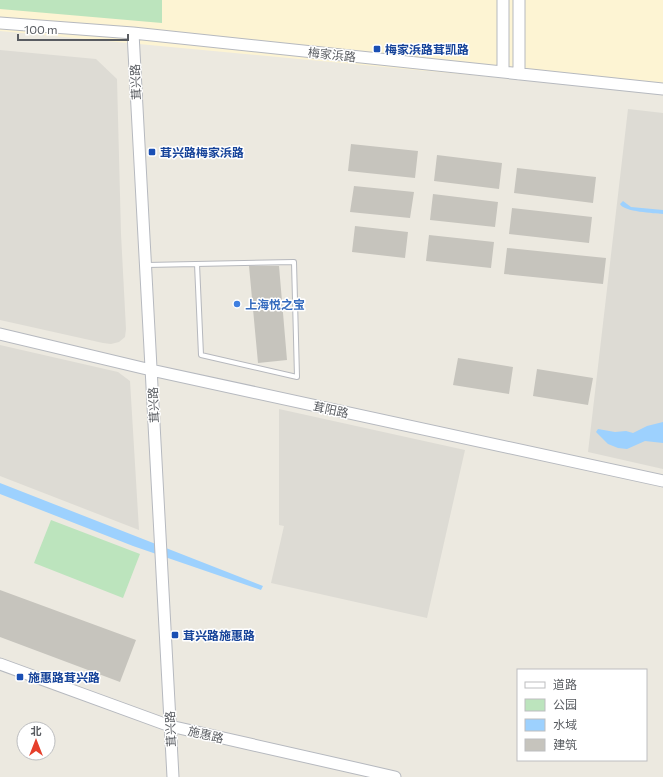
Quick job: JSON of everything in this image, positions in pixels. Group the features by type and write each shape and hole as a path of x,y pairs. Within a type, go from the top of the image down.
{"main road":[{"path":"503,0 503,72"},
{"path":"519,0 519,74"},
{"name":"梅家浜路","path":"0,23 133,33 663,89"},
{"name":"茸兴路","path":"133,33 173,777"},
{"name":"茸阳路","path":"0,334 151,370 663,481"},
{"name":"施惠路","path":"0,664 170,726 395,777"}],"lane":[{"path":"145,265 294,262 298,377 201,355 197,264"}],"shaded area":[{"path":"0,0 663,0 663,93 0,31"},
{"path":"0,50 96,59 117,79 121,234 126,329 125,337 119,342 111,344 103,343 0,320"},
{"path":"628,109 663,113 663,469 588,452"},
{"path":"0,345 118,372 130,381 139,530 0,476"},
{"path":"279,409 465,450 427,618 271,583 284,526 279,525"}],"green space":[{"path":"0,0 162,0 162,23 0,9"},
{"path":"51,520 140,554 123,598 34,563"}],"water":[{"path":"623,201 631,207 663,210 663,214 627,209 620,204"},
{"path":"663,422 663,443 645,441 627,449 618,448 608,444 596,432 598,429 633,433 647,426"},
{"path":"0,483 263,586 261,590 133,546 0,494"}],"building":[{"path":"351,144 418,151 415,178 348,171"},
{"path":"437,155 502,163 499,189 434,181"},
{"path":"517,168 596,177 593,203 514,193"},
{"path":"354,186 414,192 410,218 350,212"},
{"path":"433,194 498,202 495,227 430,220"},
{"path":"512,208 592,217 589,243 509,234"},
{"path":"355,226 408,232 405,258 352,252"},
{"path":"429,235 494,242 491,268 426,261"},
{"path":"507,248 606,258 603,284 504,274"},
{"path":"249,266 279,266 287,360 258,363"},
{"path":"458,358 513,367 509,394 453,385"},
{"path":"537,369 593,378 588,405 533,396"},
{"path":"0,590 136,640 120,682 0,637"}],"place":[{"name":"梅家浜路茸凯路","path":"377,49"},
{"name":"茸兴路梅家浜路","path":"152,152"},
{"name":"上海悦之宝","path":"237,304"},
{"name":"茸兴路施惠路","path":"175,635"},
{"name":"施惠路茸兴路","path":"20,677"}]}
